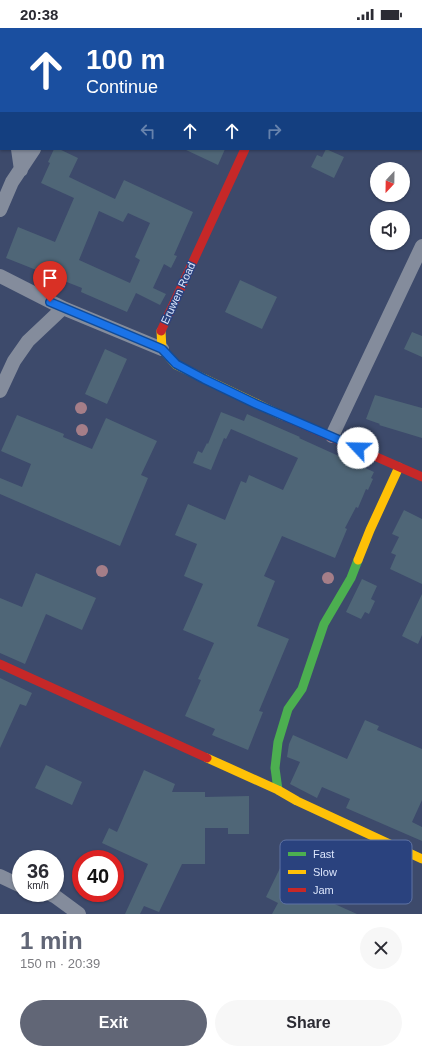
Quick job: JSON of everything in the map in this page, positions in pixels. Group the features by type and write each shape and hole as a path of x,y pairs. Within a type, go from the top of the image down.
{"street":[{"path":"18,150 21,170"},
{"path":"0,210 12,182 33,150"},
{"name":"Eruwen Road","path":"162,349 160,332 245,150"},
{"path":"332,436 422,246"},
{"path":"0,276 63,308 162,349 176,364 256,404 332,436 422,477"},
{"path":"0,391 14,361 28,341 63,308"},
{"path":"278,790 275,768 278,742 288,709 302,689 324,624 351,578 370,530 399,466"},
{"path":"0,664 278,790 297,801 381,840"},
{"path":"412,854 422,859"},
{"path":"0,876 12,882"},
{"path":"63,902 79,914"}],"building":[{"path":"54,150 61,150 78,158 69,177 115,199 124,180 193,212 174,255 177,256 171,268 164,264 153,288 166,294 160,305 136,293 127,312 81,292 82,288 6,258 18,227 55,242 74,198 41,183 50,163 48,162","holes":["99,211 123,222 128,213 150,223 135,257 140,260 130,283 79,260"]},
{"path":"186,150 225,150 218,165"},
{"path":"326,150 328,150 344,157 334,178 311,167 317,155 322,157"},
{"path":"240,280 277,297 262,329 225,312"},
{"path":"412,332 422,336 422,357 404,349"},
{"path":"105,349 127,359 107,404 85,394"},
{"path":"375,395 422,408 422,438 379,425 380,424 366,419"},
{"path":"221,412 244,421 247,414 374,472 371,478 373,479 368,490 366,489 358,508 356,507 345,528 347,529 335,558 282,536 264,576 275,581 257,626 289,639 259,711 263,712 248,750 212,735 215,729 185,716 201,680 198,679 214,643 183,630 203,584 184,576 197,544 175,535 188,504 225,520 241,481 246,483 249,475 283,490 298,458 231,429 226,439 224,438 211,470 193,463 198,451 202,453 207,443 208,444"},
{"path":"17,415 64,434 63,437 92,449 106,418 157,441 141,475 148,478 120,546 0,494 0,478 22,487 31,464 1,451"},
{"path":"404,510 422,519 422,584 390,569 396,555 391,553 399,537 392,534"},
{"path":"36,573 96,598 82,630 46,614 25,664 0,653 0,598 22,607"},
{"path":"362,579 377,586 371,599 375,601 369,614 365,612 361,619 346,612"},
{"path":"422,594 422,635 418,644 402,636"},
{"path":"0,678 32,693 26,706 20,704 0,748"},
{"path":"365,720 379,726 377,730 422,749 422,800 412,822 422,827 422,841 346,808 350,799 322,787 317,798 290,784 300,762 287,757 289,744 293,735 347,759"},
{"path":"46,765 82,782 72,805 35,788"},
{"path":"144,770 175,784 172,792 205,792 205,797 249,796 249,834 228,834 228,828 205,828 205,864 182,864 159,912 144,906 140,914 125,914 148,864 124,853 124,850 117,850 102,843 109,828 117,832"},
{"path":"280,868 280,904 335,904 357,914 272,914 278,903 266,897"}],"traffic: fast":[{"path":"278,790 275,768 278,742 288,709 302,689 324,624 351,578 358,560"}],"traffic: slow":[{"path":"161,331 162,349 176,365 283,416"},
{"path":"358,560 399,467"},
{"path":"207,758 278,790 297,801 381,840"},
{"path":"412,854 422,859"}],"traffic: jam":[{"path":"161,331 245,150"},
{"path":"283,416 422,477"},
{"path":"0,664 207,758"}],"route":[{"path":"50,302 162,349 176,364 204,379 256,404 358,448"}]}
